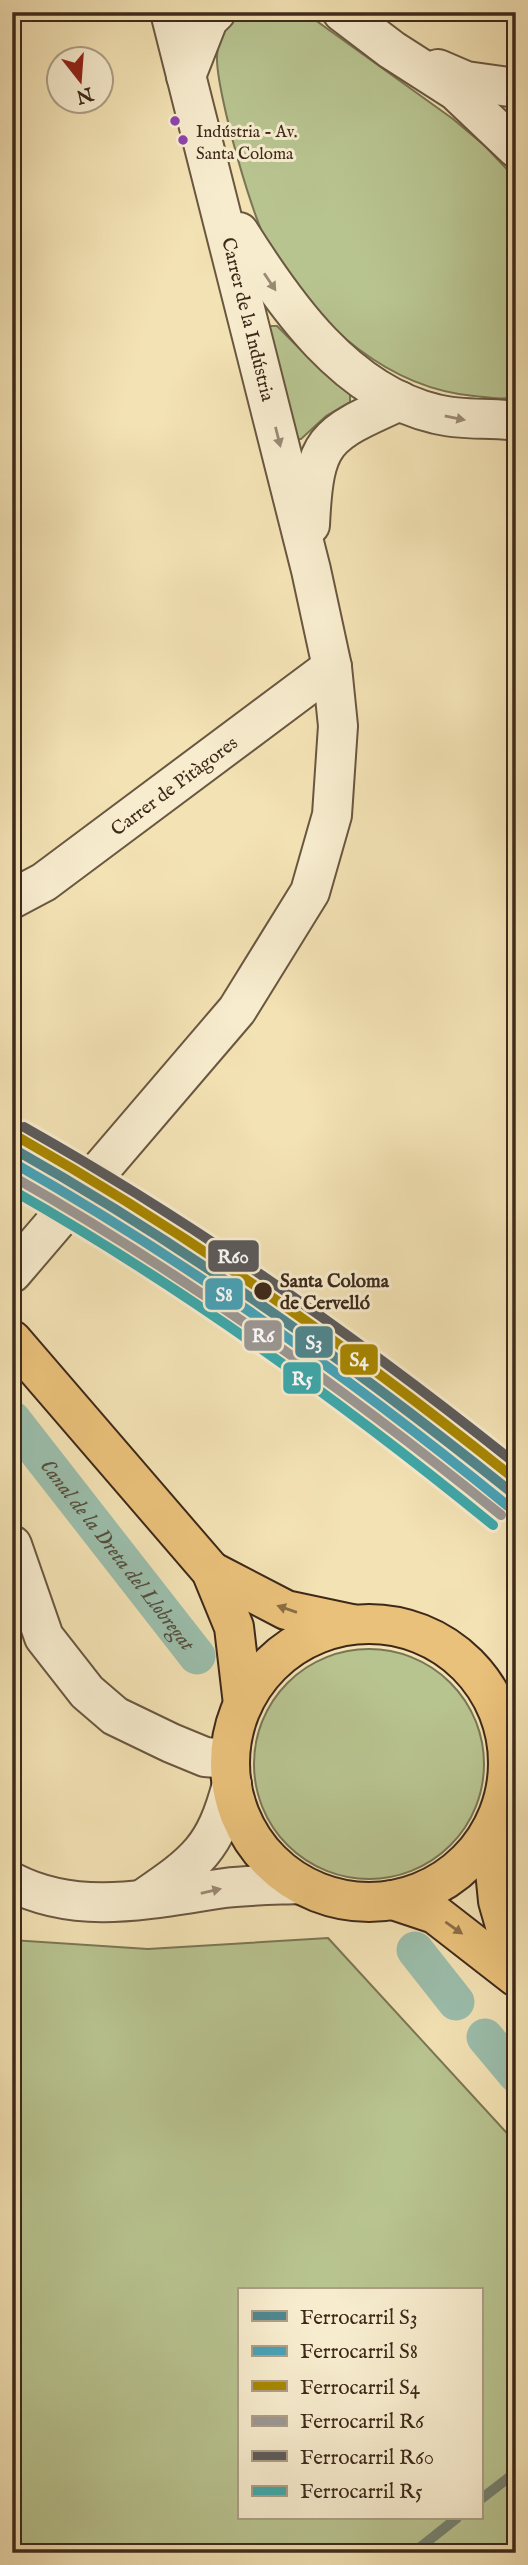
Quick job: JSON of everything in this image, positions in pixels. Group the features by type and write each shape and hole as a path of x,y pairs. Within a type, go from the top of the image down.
{"main road":[{"path":"12,1340 211,1571 234,1627 243,1704 231,1772 238,1808 253,1839 272,1861 300,1884 354,1901 393,1900 430,1888 461,1867 491,1830 503,1799 508,1760 505,1729 491,1694 466,1662 432,1639 396,1626 353,1625 286,1610 211,1571"},
{"path":"243,1704 264,1672 283,1654 317,1635 353,1625"},
{"path":"491,1830 498,1901 516,1964"},
{"path":"393,1900 435,1914 516,1977"}],"street":[{"name":"Carrer de la Indústria","path":"170,12 221,204 309,562"},
{"path":"186,76 208,20 216,12"},
{"path":"342,12 392,50 456,91 516,148"},
{"path":"380,12 392,50 466,81 516,88"},
{"path":"221,204 273,287 308,330 344,363 400,401 432,414 466,421 515,421"},
{"path":"12,1273 237,1010 310,892 332,815 338,726 332,667 309,562 312,486 322,447 352,423 400,401"},
{"name":"Carrer de Pitàgores","path":"12,898 44,882 332,667"},
{"path":"12,1545 44,1637 87,1692 115,1716 205,1757 231,1772 222,1822 201,1855 143,1899"},
{"path":"12,1882 57,1898 102,1904 300,1884"}],"green space":[{"path":"242,12 304,12 453,119 485,146 516,179 516,396 495,398 442,391 384,366 358,349 334,328 291,281 273,255 256,217 238,158 218,74 217,57 224,31"},
{"path":"277,326 319,368 350,391 350,402 326,416 301,439 294,439 265,328"},
{"path":"358,1649 380,1649 413,1657 451,1682 476,1720 484,1764 476,1808 451,1846 413,1871 380,1879 358,1879 325,1871 287,1846 262,1808 254,1775 254,1753 262,1720 287,1682 325,1657"},
{"path":"328,1938 516,2143 516,2553 12,2553 12,1940 148,1949"}],"waterway":[{"name":"Canal de la Dreta del Llobregat","path":"12,1419 197,1656"},
{"name":"Canal de la Dreta del Llobregat","path":"415,1950 456,2002"},
{"name":"Canal de la Dreta del Llobregat","path":"485,2037 516,2074"},
{"path":"482,2498 516,2472"},
{"path":"413,2553 454,2520"}],"rail line":[{"name":"R60","path":"24,1127 152,1203 277,1285 398,1372 516,1464"},
{"name":"S4","path":"18,1137 148,1215 274,1298 396,1387 516,1480"},
{"name":"S3","path":"12,1148 208,1268 395,1401 516,1496"},
{"name":"S8","path":"12,1162 205,1281 389,1412 508,1506"},
{"name":"R6","path":"12,1176 140,1253 264,1336 384,1423 501,1515"},
{"name":"R5","path":"12,1190 138,1266 260,1347 378,1434 493,1525"}],"place":[{"name":"Indústria - Av. Santa Coloma","path":"183,140"},
{"name":"Santa Coloma de Cervelló","path":"263,1291"}]}
